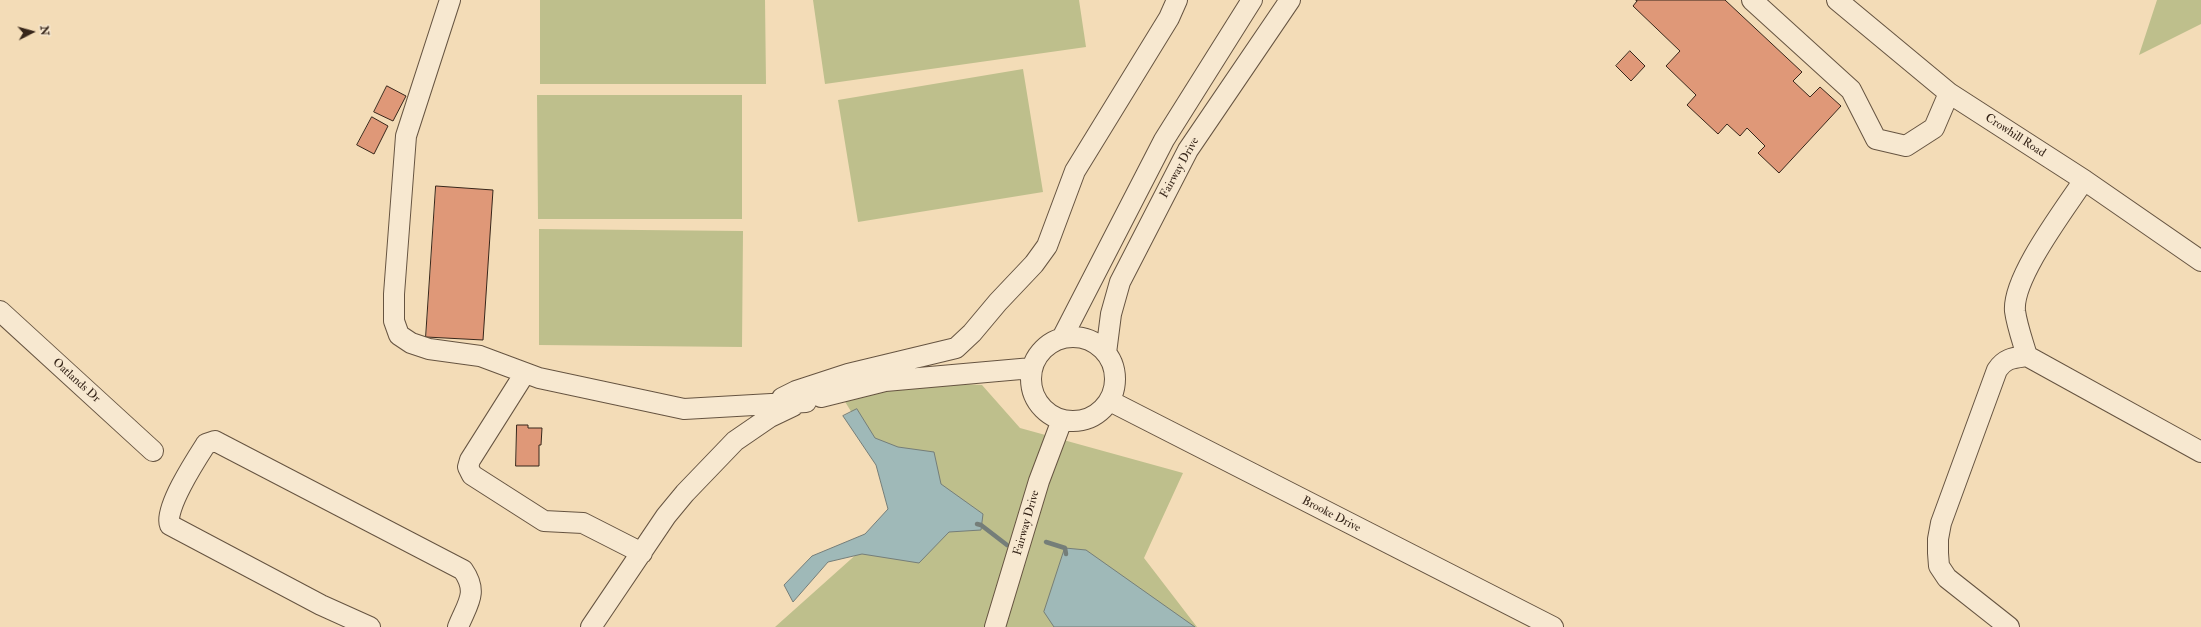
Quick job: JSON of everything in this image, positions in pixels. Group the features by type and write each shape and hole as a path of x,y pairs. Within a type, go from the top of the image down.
{"street":[{"path":"450,0 406,136 397,248 394,321 399,335 411,343 429,349 480,356 539,378 684,409 806,402"},
{"path":"770,404 796,391 848,374 956,348 972,333 998,302 1034,264 1047,246 1075,171 1169,18 1177,0"},
{"path":"1062,338 1164,140 1252,0"},
{"name":"Fairway Drive","path":"1106,353 1111,314 1120,282 1188,150 1290,0"},
{"path":"1752,0 1851,90 1876,139 1906,146 1934,128 1950,93"},
{"name":"Crowhill Road","path":"1837,0 1950,93 2084,180 2201,260"},
{"path":"2027,356 2015,311 2020,283 2046,238 2084,180"},
{"name":"Oatlands Dr","path":"0,311 153,451"},
{"path":"1074,337 1086,339 1097,344 1106,353 1112,363 1115,375 1115,387 1110,401 1090,418 1076,422 1062,420 1043,409 1036,400 1031,379 1032,368 1043,349 1062,338 1074,337"},
{"path":"2009,627 1947,578 1939,566 1938,539 1966,453 1997,370 2003,362 2010,358 2027,356 2201,452"},
{"path":"591,627 600,611 642,553 666,516 685,493 735,442 770,417 806,402 861,385 885,381 1032,368"},
{"path":"525,373 470,460 468,467 472,475 544,521 583,523 642,553"},
{"name":"Brooke Drive","path":"1110,401 1553,627"},
{"name":"Fairway Drive","path":"995,627 1039,481 1062,420"},
{"path":"370,627 321,604 170,525 168,515 187,474 206,444 215,441 463,570 468,578 472,597 458,627"}],"green space":[{"path":"540,0 765,0 766,84 540,84"},
{"path":"813,0 1079,0 1086,47 825,84"},
{"path":"2157,0 2201,0 2201,24 2139,55"},
{"path":"1023,69 1043,192 858,222 838,100"},
{"path":"537,95 742,95 742,219 538,219"},
{"path":"539,229 743,231 742,347 539,345"},
{"path":"921,382 982,385 1020,428 1183,473 1144,558 1197,627 775,627 888,526 896,485 844,400"}],"water":[{"path":"857,409 875,438 898,447 934,452 941,484 983,514 981,530 949,532 919,563 862,554 828,562 793,602 784,585 812,556 865,534 888,509 876,465 843,416"},
{"path":"1065,548 1086,550 1195,627 1054,627 1044,612"}],"building":[{"path":"1636,0 1725,0 1802,72 1793,81 1810,97 1820,87 1841,106 1779,173 1758,153 1765,146 1747,128 1740,136 1727,124 1718,134 1687,105 1696,95 1666,66 1680,51 1633,6 1637,1"},
{"path":"1630,51 1645,66 1631,81 1616,66"},
{"path":"387,86 406,96 393,121 374,112"},
{"path":"372,117 388,126 374,154 357,145"},
{"path":"436,186 493,190 483,340 426,337"},
{"path":"517,425 528,425 528,428 542,428 541,445 539,445 539,466 516,466"}],"waterway":[{"path":"977,524 981,525 1007,545"},
{"path":"1046,542 1065,548 1066,554"}]}
